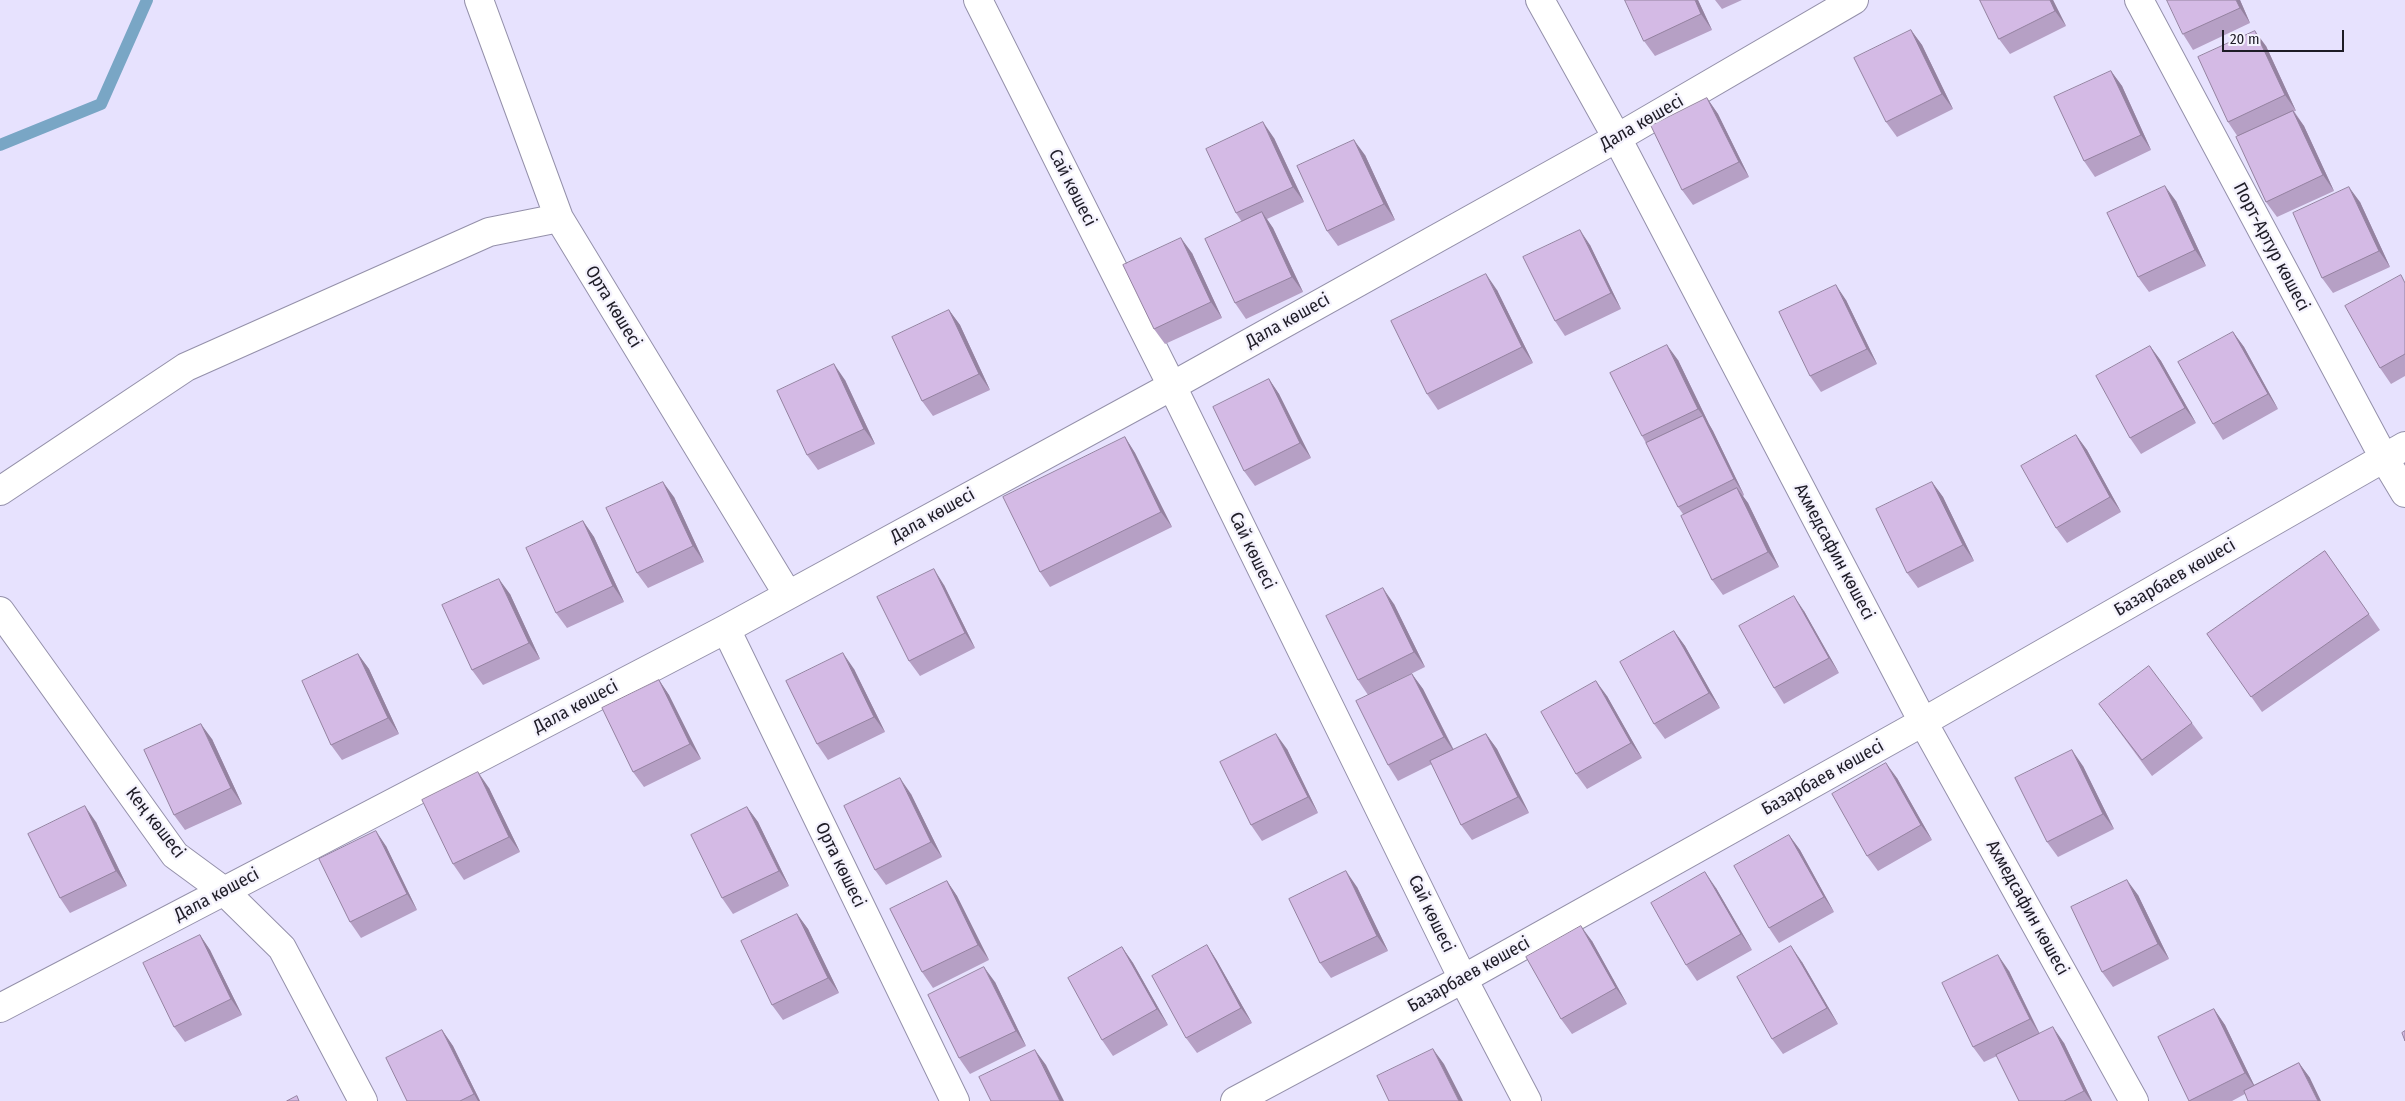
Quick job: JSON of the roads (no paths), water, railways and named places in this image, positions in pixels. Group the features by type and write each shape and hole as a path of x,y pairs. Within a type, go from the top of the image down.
{"street":[{"name":"Орта көшесі","path":"479,0 559,218 788,595"},
{"name":"Сай көшесі","path":"978,0 1172,386 1463,979 1527,1101"},
{"name":"Ахмедсафин көшесі","path":"1540,0 1617,138 1923,722 2134,1101"},
{"name":"Дала көшесі","path":"0,1008 726,629 1172,386 1617,138 1854,0"},
{"name":"Порт-Артур көшесі","path":"2139,0 2394,452 2405,493"},
{"path":"0,491 186,367 489,232 559,218"},
{"name":"Базарбаев көшесі","path":"1235,1101 1463,979 1923,722 2394,452"},
{"name":"Кең көшесі","path":"0,610 175,855 224,891 282,948 363,1101"},
{"name":"Орта көшесі","path":"726,629 955,1101"}],"waterway":[{"path":"0,145 101,104 147,0"}]}
